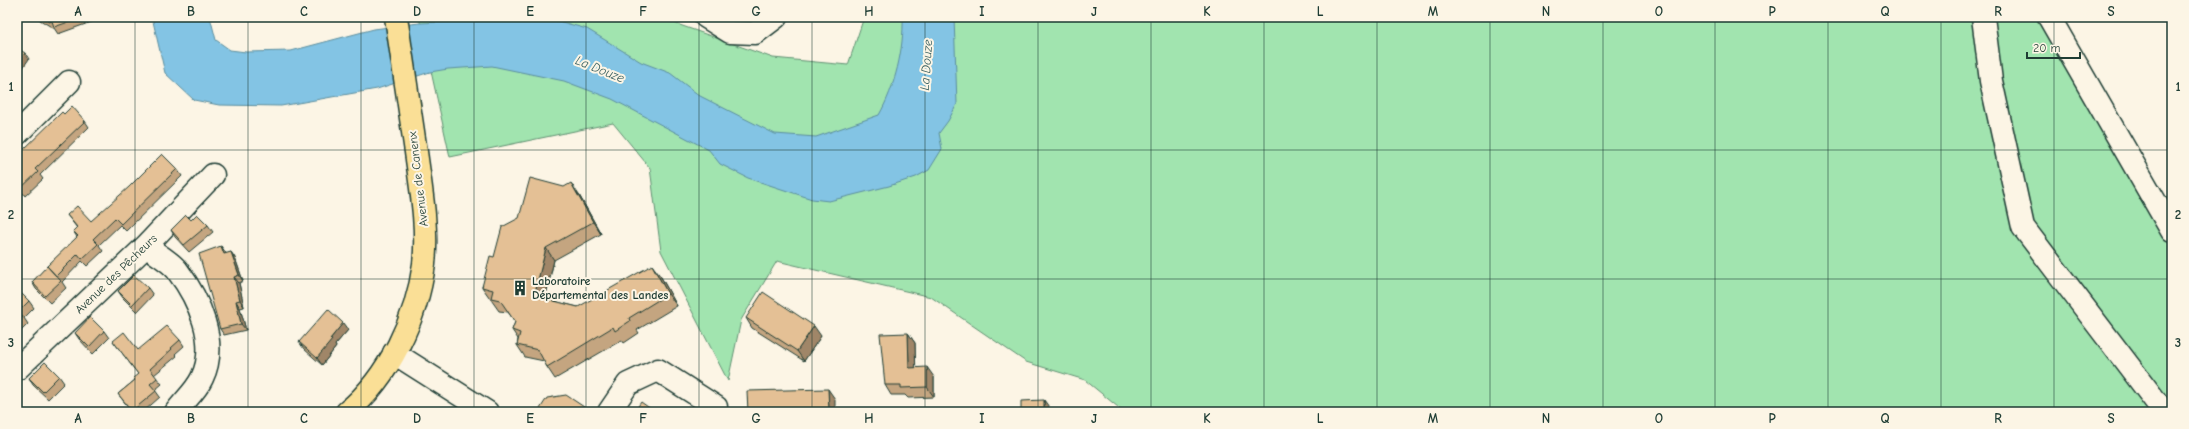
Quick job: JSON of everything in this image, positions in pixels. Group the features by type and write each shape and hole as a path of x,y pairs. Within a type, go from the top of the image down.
{"main road":[{"name":"Avenue de Canenx","path":"347,412 376,381 394,353 414,312 424,264 424,214 397,19"}],"street":[{"path":"706,17 730,32 755,33 776,17"},
{"path":"1983,17 1991,81 2023,227 2164,412"},
{"path":"2049,17 2172,231"},
{"path":"17,134 69,82"},
{"name":"Avenue des Pêcheurs","path":"17,369 146,246 213,175"},
{"path":"146,246 177,269 198,306 204,320 208,354 202,378 176,412"},
{"path":"394,353 487,412"},
{"path":"609,412 628,384 658,370 716,407 716,412"}],"green space":[{"path":"419,17 657,17 773,58 848,65 864,17 2052,17 2172,249 2172,412 1124,412 1085,380 1026,362 931,297 777,261 741,320 728,381 661,251 650,168 613,123 450,157"}],"water":[{"name":"La Douze","path":"152,17 210,17 216,40 230,50 246,52 291,51 374,29 419,23 544,17 587,29 641,62 670,73 700,96 775,134 816,137 879,115 890,92 897,68 902,42 903,17 954,17 957,104 948,121 939,133 942,149 929,170 916,177 889,186 829,201 812,199 748,178 720,164 709,150 612,99 564,81 492,66 448,69 430,72 377,89 281,106 219,105 194,100 165,73"}],"building":[{"path":"41,17 83,17 54,27 52,21 49,22"},
{"path":"17,48 25,53 17,64"},
{"path":"72,106 85,121 35,169 38,172 20,189 18,186 17,187 17,160 23,155 20,153 62,112 64,114"},
{"path":"162,154 177,169 121,224 115,218 93,239 98,244 82,259 78,254 56,276 47,266 78,236 73,231 77,227 67,215 77,206 91,221 129,187"},
{"name":"Laboratoire Départemental des Landes","path":"530,178 564,187 571,183 593,222 546,248 534,296 578,307 652,265 668,294 629,318 630,321 615,331 613,327 547,367 538,350 517,345 520,333 512,330 515,322 500,300 491,298 493,290 482,287 490,256 494,257 502,227 519,218"},
{"path":"197,214 208,225 184,245 171,230 186,215 191,220"},
{"path":"221,246 224,254 231,252 239,275 234,277 240,300 236,301 241,324 220,329 199,254"},
{"path":"47,266 61,281 45,296 32,282"},
{"path":"134,275 148,288 132,305 118,291"},
{"path":"18,290 29,301 18,312 17,291"},
{"path":"763,292 814,326 797,351 746,318"},
{"path":"328,309 343,323 330,339 332,340 317,358 299,342"},
{"path":"17,311 23,317 17,323"},
{"path":"90,317 104,331 89,347 75,333"},
{"path":"167,326 180,340 150,369 157,378 150,384 156,391 132,411 118,394 135,380 133,378 138,374 113,341 124,332 138,350"},
{"path":"908,333 909,368 927,367 927,387 901,388 901,385 885,385 880,334"},
{"path":"45,362 59,376 43,392 29,378"},
{"path":"828,389 829,412 748,412 747,391"},
{"path":"566,395 587,409 585,412 538,412 547,398"},
{"path":"1044,400 1044,412 1021,412 1021,401"},
{"path":"641,402 655,412 634,412"},
{"path":"84,409 84,412 51,412"}],"place":[{"name":"Laboratoire Départemental des Landes","path":"520,288"}]}
